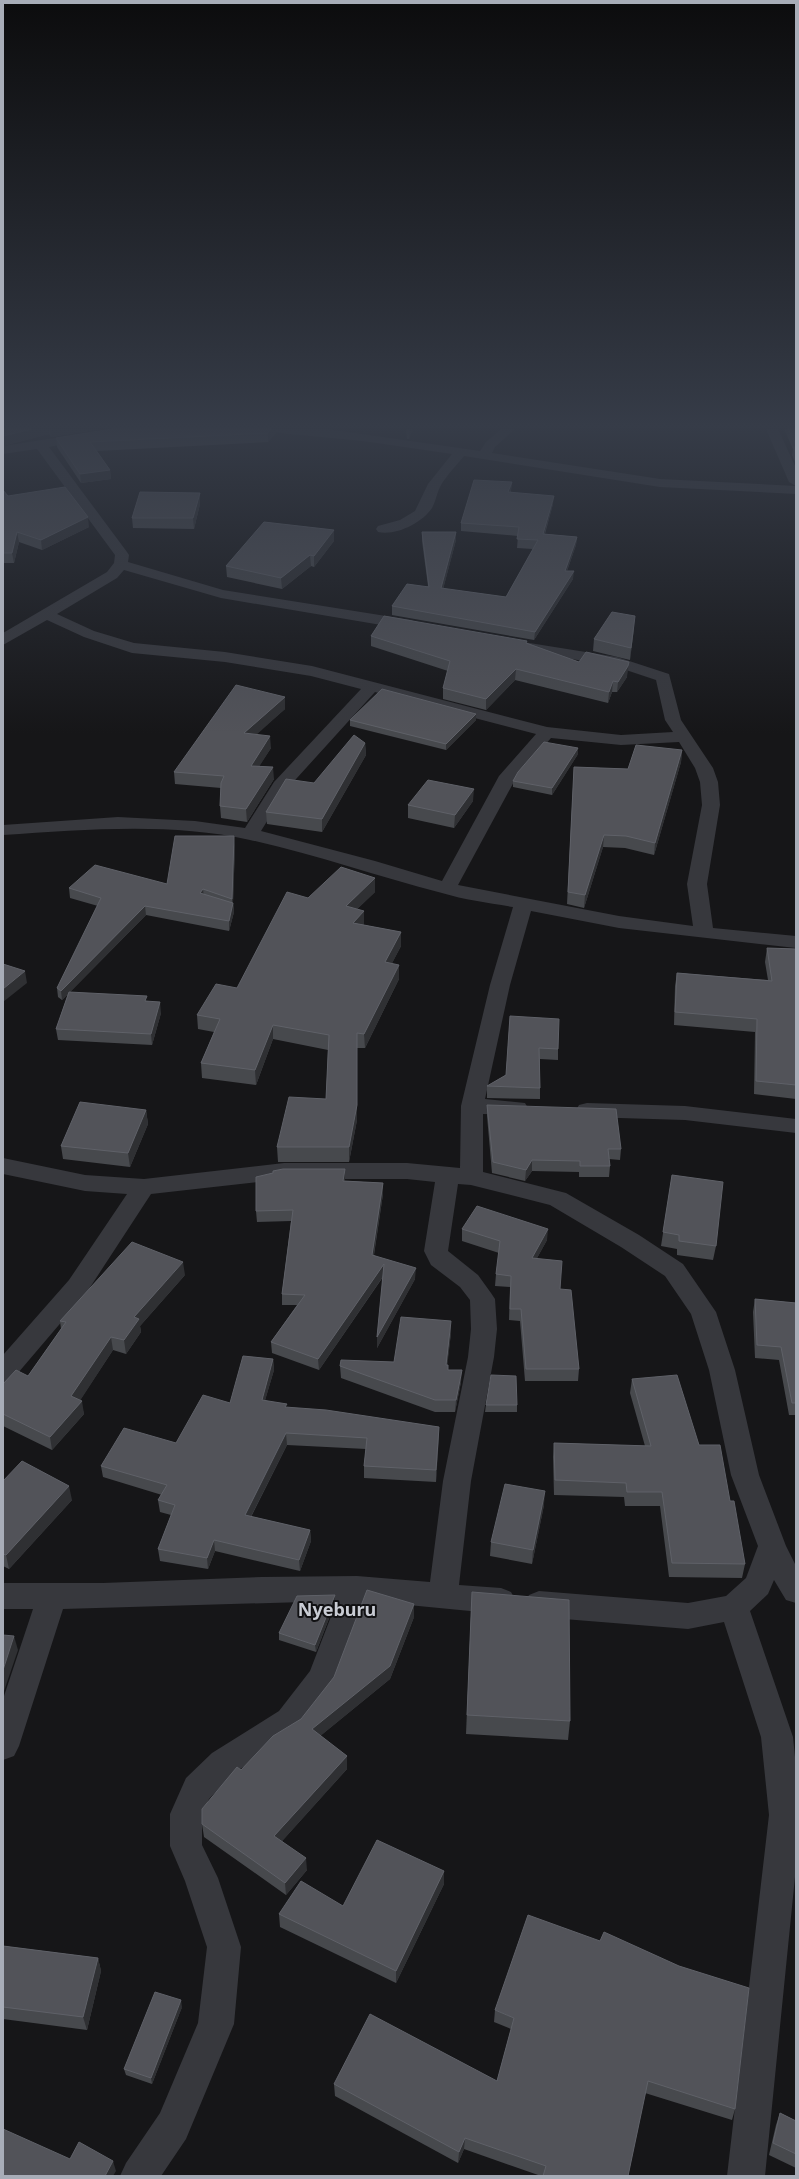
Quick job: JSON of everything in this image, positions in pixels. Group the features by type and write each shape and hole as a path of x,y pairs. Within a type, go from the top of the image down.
{"street":[{"path":"3,640 112,575 121,564 122,556 103,531"},
{"path":"121,564 221,594 424,628"},
{"path":"47,615 89,634 132,648 225,657 340,677 546,732 602,739 683,737"},
{"path":"502,643 617,662 663,677 672,720 704,768 709,782 711,805 697,884 704,933"},
{"path":"250,834 280,786 372,686"},
{"path":"447,889 508,776 546,732"},
{"path":"3,830 118,822 195,826 250,834 368,865 447,889 619,922 704,933 796,942"},
{"path":"443,1595 457,1481 481,1357 484,1329 482,1299 469,1281 440,1259 436,1251 459,1176 472,1106 500,986 524,903"},
{"path":"472,1106 535,1109"},
{"path":"567,1110 684,1113 796,1126"},
{"path":"3,1166 85,1182 144,1187 284,1172 342,1170 459,1176 558,1199 630,1241 674,1270 703,1312 722,1370 745,1475 772,1546 796,1591"},
{"path":"3,1373 78,1286 144,1187"},
{"path":"3,1596 103,1596 262,1589 357,1588 688,1616 734,1607 758,1585 772,1546"},
{"path":"139,2176 173,2126 216,2024 224,1947 201,1878 186,1846 186,1814 197,1789 223,1763 290,1721 295,1715 322,1679 357,1588"},
{"path":"3,1746 52,1596"},
{"path":"734,1607 777,1737 785,1815 746,2176"}],"building":[{"path":"3,531 60,531 41,540 17,532 12,553 3,553"},
{"path":"256,531 333,531 314,556 310,555 281,578 226,566"},
{"path":"518,531 544,531 543,534 577,537 565,571 574,571 535,632 392,606 407,584 429,587 422,532 456,532 441,588 506,597 538,540 517,539"},
{"path":"612,612 635,616 631,648 594,639"},
{"path":"384,616 527,641 526,643 579,662 586,652 629,662 618,682 613,681 609,692 516,669 486,699 443,688 450,661 371,636"},
{"path":"236,685 285,697 244,733 270,736 251,766 273,767 246,809 220,806 221,783 224,776 174,772"},
{"path":"382,689 476,714 446,744 350,720"},
{"path":"354,735 365,743 322,819 266,812 286,779 314,783"},
{"path":"544,742 578,748 552,788 513,781 518,772"},
{"path":"636,745 682,750 655,843 626,836 604,835 585,895 568,892 574,767 628,769"},
{"path":"428,780 474,789 455,815 408,805"},
{"path":"175,836 234,836 232,899 203,889 200,893 233,903 229,921 145,906 61,991 57,988 101,898 69,888 95,865 167,884"},
{"path":"341,867 375,878 346,906 364,911 353,923 401,932 385,962 399,965 364,1034 357,1033 357,1105 349,1147 277,1147 289,1097 326,1099 329,1035 273,1025 255,1070 201,1063 220,1019 197,1015 216,984 237,988 287,892 308,898"},
{"path":"767,948 796,949 796,1085 756,1081 757,1019 675,1012 677,973 772,981"},
{"path":"3,964 25,971 3,989"},
{"path":"69,992 147,996 145,1001 160,1002 151,1034 56,1029"},
{"path":"510,1016 559,1019 558,1049 539,1048 540,1088 487,1086 506,1075"},
{"path":"80,1102 146,1110 128,1153 61,1146"},
{"path":"487,1105 616,1109 621,1149 608,1149 610,1166 580,1166 580,1161 532,1160 526,1170 493,1162"},
{"path":"283,1169 345,1169 343,1181 383,1183 372,1255 416,1268 377,1337 384,1264 318,1359 271,1342 305,1295 282,1294 293,1210 256,1211 256,1177"},
{"path":"672,1175 723,1182 716,1246 679,1241 679,1235 663,1232"},
{"path":"477,1206 548,1229 532,1258 562,1261 560,1289 571,1290 579,1369 526,1369 521,1309 510,1309 511,1276 496,1274 500,1241 462,1229"},
{"path":"132,1242 183,1262 134,1317 139,1319 124,1340 111,1337 71,1396 82,1401 50,1437 3,1414 3,1384 16,1370 28,1376 66,1322 60,1321"},
{"path":"755,1299 796,1303 796,1403 792,1403 781,1347 757,1345"},
{"path":"401,1317 451,1321 446,1365 448,1365 448,1370 462,1370 456,1400 435,1400 340,1366 341,1360 394,1362"},
{"path":"243,1356 273,1359 262,1400 287,1404 285,1407 326,1410 439,1427 436,1470 364,1466 367,1438 286,1433 245,1515 310,1530 299,1560 214,1540 207,1558 158,1549 175,1505 158,1500 167,1485 101,1466 124,1428 176,1443 203,1395 230,1403"},
{"path":"491,1375 516,1376 517,1405 486,1405"},
{"path":"677,1375 699,1445 720,1445 730,1501 734,1501 745,1564 672,1563 662,1492 627,1492 626,1483 555,1480 554,1443 651,1446 632,1379"},
{"path":"22,1461 69,1486 6,1555 3,1554 3,1481"},
{"path":"505,1484 545,1491 533,1550 491,1542"},
{"path":"367,1590 414,1604 390,1666 312,1729 347,1756 274,1836 306,1858 285,1883 202,1824 202,1809 237,1767 241,1770 273,1736 301,1719 334,1677"},
{"path":"472,1592 569,1600 570,1721 467,1715"},
{"path":"335,1595 315,1645 279,1633 297,1596"},
{"path":"3,1635 14,1636 3,1670"},
{"path":"377,1840 444,1871 396,1971 279,1914 301,1881 343,1906"},
{"path":"528,1915 600,1941 604,1932 679,1966 749,1988 735,2109 648,2081 628,2176 543,2176 546,2166 465,2138 459,2152 334,2084 370,2014 497,2081 514,2018 495,2010"},
{"path":"3,1946 98,1958 83,2017 3,2007"},
{"path":"155,1992 181,2000 151,2078 124,2069"},
{"path":"780,2113 796,2121 796,2154 773,2143"},
{"path":"3,2129 70,2159 79,2142 113,2161 105,2176 3,2176"}],"district":[{"name":"Nyeburu","path":"337,1610"}]}
